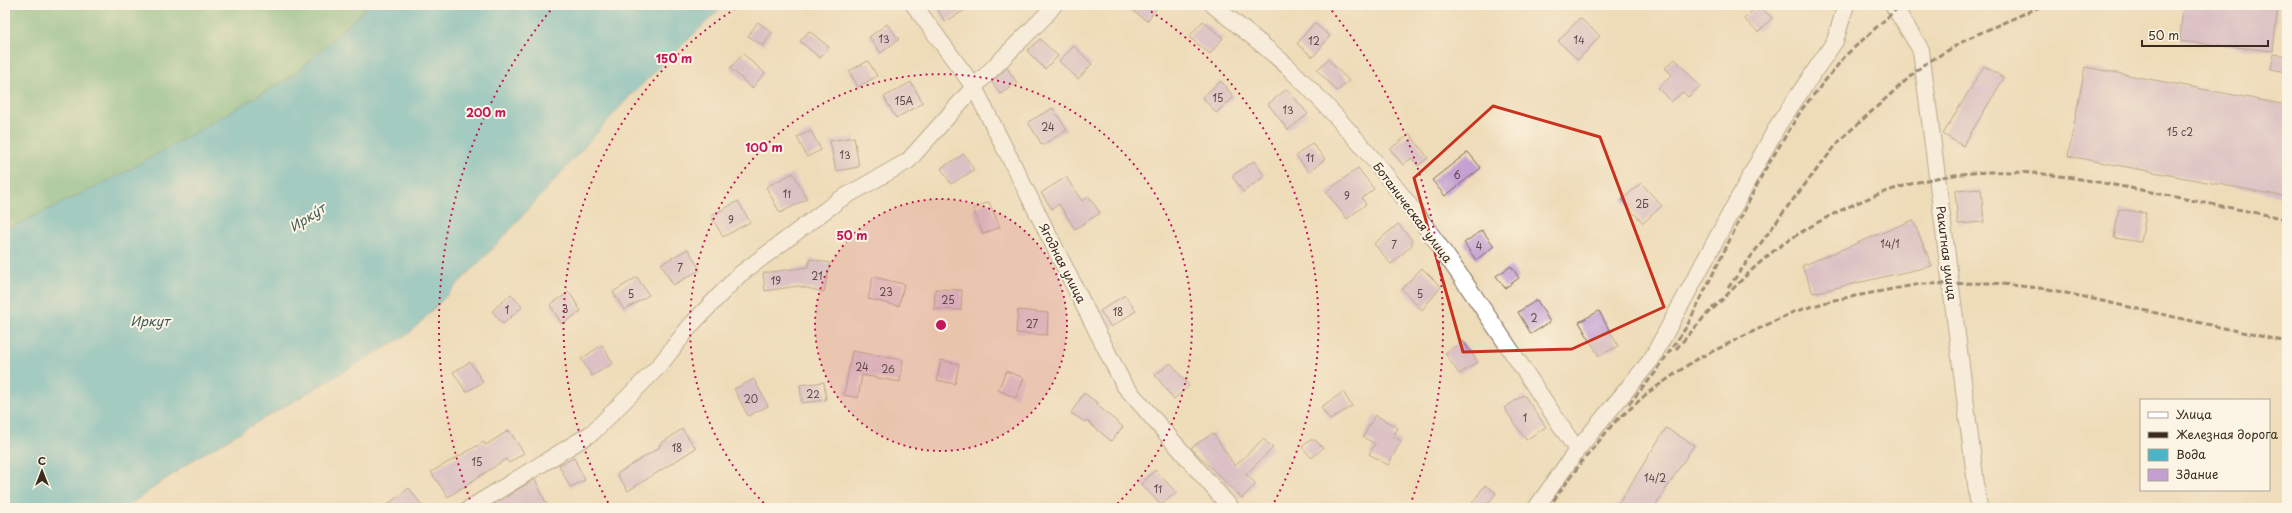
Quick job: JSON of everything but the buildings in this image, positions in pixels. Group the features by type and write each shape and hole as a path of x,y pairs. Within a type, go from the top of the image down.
{"street":[{"name":"Ягодная улица","path":"914,5 974,87 1124,386 1231,508"},
{"path":"470,508 592,433 659,366 691,325 739,275 839,200 908,161 974,87 1046,15 1054,5"},
{"name":"Ботаническая улица","path":"1213,5 1292,70 1365,149 1427,226 1577,450"},
{"path":"1536,508 1577,450 1651,360 1778,125 1835,41 1846,5"},
{"name":"Ракитная улица","path":"1893,5 1921,50 1979,508"}],"highlighted area":[{"path":"1493,106 1600,137 1664,307 1572,349 1463,352 1414,178"}],"green space":[{"path":"5,5 365,5 364,10 293,76 120,175 5,230"}],"water":[{"name":"Иркут","path":"365,5 724,5 629,97 501,240 410,333 193,460 125,508 5,508 5,230 120,175 293,76 364,10"}],"railway":[{"path":"1629,404 1655,373 1687,326 1763,173 1802,109 1846,55 1901,5"},
{"path":"1728,288 1788,206 1841,139 1923,65 1971,37 2044,5"},
{"path":"1713,309 1769,255 1789,240 1812,226 1835,213 1885,192 1910,184 1937,178 1990,172 2047,174 2141,190 2287,219"},
{"path":"1615,422 1649,392 1695,360 1793,312 1834,300 1920,284 1993,283 2048,289 2287,342"},
{"path":"1676,349 1716,304"},
{"path":"1548,508 1581,463 1618,418"}],"water label":[{"name":"Ирку́т","path":"307,217"}]}
